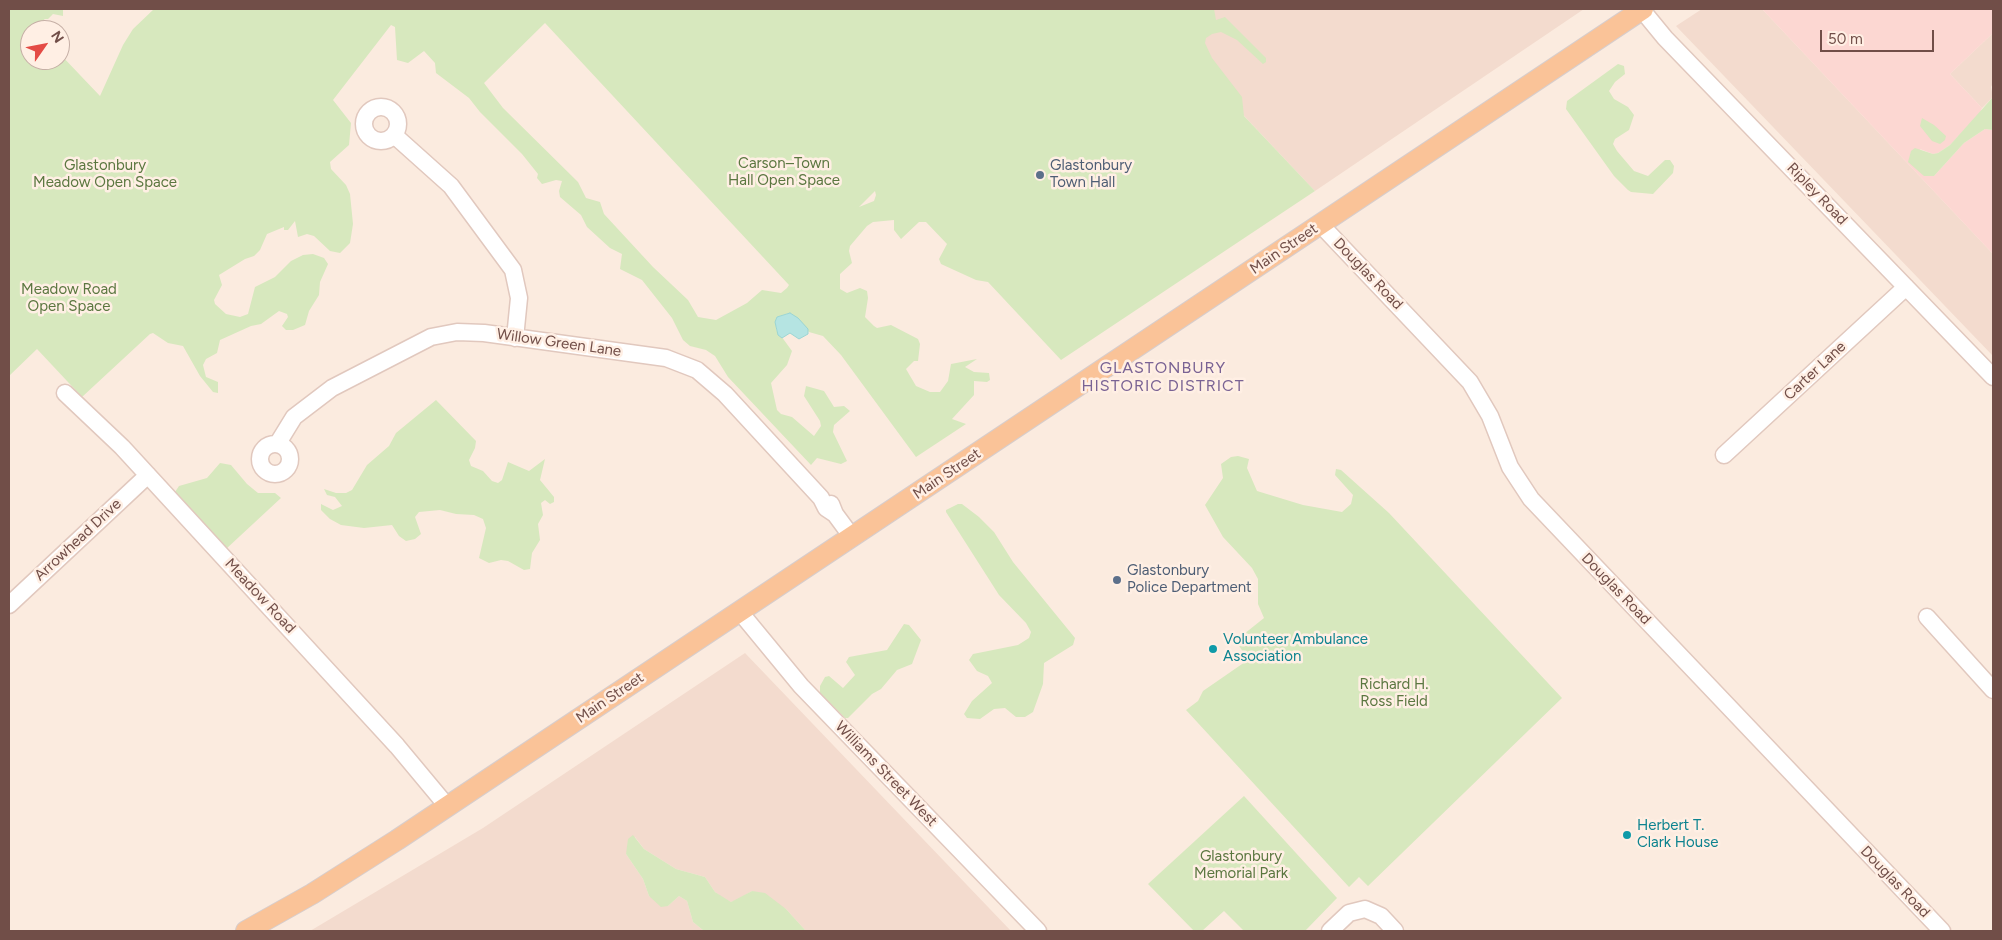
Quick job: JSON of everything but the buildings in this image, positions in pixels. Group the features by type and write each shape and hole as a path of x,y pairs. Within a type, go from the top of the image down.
{"main road":[{"name":"Main Street","path":"246,931 340,877 1643,9"}],"street":[{"name":"Ripley Road","path":"1643,9 1660,32 1993,377"},
{"path":"394,135 451,186 513,270 519,298 515,338"},
{"name":"Douglas Road","path":"1321,225 1470,382 1490,416 1510,467 1531,499 1942,931"},
{"name":"Carter Lane","path":"1724,455 1906,287"},
{"name":"Willow Green Lane","path":"278,443 294,417 319,396 417,343 457,332 666,358 697,370 715,383 820,498 826,508 835,514 852,537"},
{"name":"Meadow Road","path":"65,393 104,429 148,475 397,746 447,806"},
{"name":"Arrowhead Drive","path":"9,605 148,475"},
{"name":"Williams Street West","path":"740,612 801,686 1038,931"},
{"path":"1927,617 1993,690"},
{"path":"1330,931 1349,913 1365,909 1381,916 1395,931"}],"shaded area":[{"path":"1143,9 1584,9 1315,191"},
{"path":"1702,9 1762,9 1993,254 1993,356 1676,26"},
{"path":"1762,9 1993,9 1993,33 1950,74 1982,108 1979,115 1950,145 1938,153 1933,154 1920,149 1934,176 1964,143 1985,129 1993,130 1993,254"},
{"path":"1993,33 1993,83 1991,87 1993,97 1982,108 1950,74"},
{"path":"745,653 1011,931 806,931 786,909 752,891 731,902 723,898 715,892 705,877 676,869 644,849 635,837 626,854 643,879 649,896 668,906 679,896 687,901 693,922 704,931 310,931 483,828"}],"green space":[{"path":"9,9 63,9 63,16 53,14 45,20 20,20 20,70 70,70 70,64 100,96 123,45 133,29 154,9 1214,9 1216,20 1225,17 1266,58 1266,62 1263,64 1237,40 1221,32 1206,38 1205,43 1212,58 1242,97 1244,116 1315,191 1061,360 988,282 976,280 941,264 939,259 947,244 926,222 919,222 901,239 894,230 894,220 873,222 867,226 850,246 849,251 852,263 840,274 840,289 847,293 860,288 867,291 868,298 865,317 874,326 877,328 891,325 918,339 920,344 918,361 914,361 906,369 916,386 930,392 940,392 948,381 951,364 977,359 965,367 974,372 989,373 990,380 987,382 974,381 974,395 952,419 966,424 916,457 841,355 823,336 809,332 790,313 777,317 776,329 792,351 787,365 771,383 777,410 781,414 792,417 814,436 821,426 820,421 804,396 806,386 824,391 834,407 844,406 850,411 834,425 833,432 847,461 841,464 817,458 811,465 728,377 715,356 706,350 690,346 683,340 672,318 642,280 620,269 622,254 610,248 587,227 581,215 560,197 559,191 562,181 556,180 542,184 537,178 538,174 522,154 480,112 469,98 436,73 435,63 424,51 408,63 397,60 395,27 391,25 333,100 351,123 349,145 330,162 331,169 346,185 350,194 353,224 350,243 340,253 330,251 314,236 307,234 298,237 295,221 288,230 284,230 284,227 267,234 260,250 254,256 245,259 219,275 222,285 214,300 215,304 226,314 240,317 248,314 255,287 275,277 291,261 303,255 313,254 324,258 328,264 320,282 319,295 309,311 305,325 293,330 286,330 282,326 288,317 287,314 279,311 261,324 251,326 220,340 217,353 206,359 203,365 206,377 218,382 218,393 213,392 200,376 183,346 168,343 153,333 82,397 37,349 9,376","holes":["545,23 789,285 781,293 762,290 747,303 716,320 698,317 688,300 653,267 604,214 600,202 586,198 578,182 503,108 484,83","875,191 874,201 859,207"]},
{"path":"1618,64 1624,66 1625,74 1615,82 1609,91 1614,99 1628,107 1634,115 1629,130 1615,139 1613,144 1634,171 1648,176 1665,160 1670,160 1674,166 1673,173 1653,194 1631,192 1628,190 1614,176 1566,109 1567,101"},
{"path":"1993,97 1993,130 1985,129 1964,143 1934,176 1924,176 1908,162 1911,151 1915,148 1933,154 1950,145"},
{"path":"1922,118 1934,125 1946,136 1945,140 1940,144 1932,141 1920,126"},
{"path":"436,400 476,441 469,460 471,466 483,471 492,481 498,483 502,480 508,462 529,471 545,459 540,480 554,497 554,502 550,504 545,500 541,503 543,515 538,524 540,540 532,553 530,569 524,570 508,561 501,560 489,563 479,558 486,528 483,519 474,515 456,514 440,510 419,512 415,517 421,534 415,539 406,541 399,536 392,525 364,528 341,525 330,519 321,510 321,504 333,510 342,506 335,497 327,495 324,489 336,493 346,493 352,490 367,465 389,446 396,433"},
{"name":"Richard H. Ross Field","path":"1238,456 1249,459 1247,468 1257,491 1303,505 1342,512 1351,504 1353,495 1335,475 1336,469 1341,470 1389,513 1562,698 1368,886 1359,877 1349,887 1186,710 1198,701 1203,691 1245,662 1246,656 1237,643 1239,638 1264,618 1258,604 1258,579 1252,568 1223,537 1205,505 1223,478 1221,464 1231,457"},
{"path":"220,463 231,465 247,484 258,493 275,493 281,498 226,549 175,492 179,486 207,478"},
{"path":"962,504 979,517 994,532 1013,562 1075,638 1073,645 1044,663 1043,684 1033,712 1025,717 1016,717 1005,708 994,709 980,719 967,718 964,714 972,701 992,683 988,676 977,671 969,660 973,654 1018,645 1029,638 1031,632 1026,623 999,595 946,512 946,510"},
{"path":"904,624 909,625 921,640 912,664 897,670 881,689 872,694 848,718 845,718 820,693 820,686 825,677 829,676 843,688 855,675 846,662 849,657 887,650"},
{"name":"Glastonbury Memorial Park","path":"1244,796 1337,898 1305,931 1244,931 1224,911 1202,931 1194,931 1148,884"},
{"path":"633,835 644,849 676,869 705,877 715,892 731,902 752,891 765,893 786,909 806,931 704,931 693,922 687,901 679,896 668,906 661,907 649,896 643,879 626,854 628,839"}],"water":[{"path":"790,313 798,318 808,329 808,334 799,339 790,333 782,338 778,335 775,322 777,317"}],"place":[{"name":"Glastonbury Town Hall","path":"1040,175"},
{"name":"Glastonbury Police Department","path":"1117,580"},
{"name":"Volunteer Ambulance Association","path":"1213,649"},
{"name":"Herbert T. Clark House","path":"1627,835"}],"district":[{"name":"GLASTONBURY HISTORIC DISTRICT","path":"1163,377"}],"park label":[{"name":"Carson–Town Hall Open Space","path":"784,172"},
{"name":"Glastonbury Meadow Open Space","path":"105,174"},
{"name":"Meadow Road Open Space","path":"69,298"}]}
